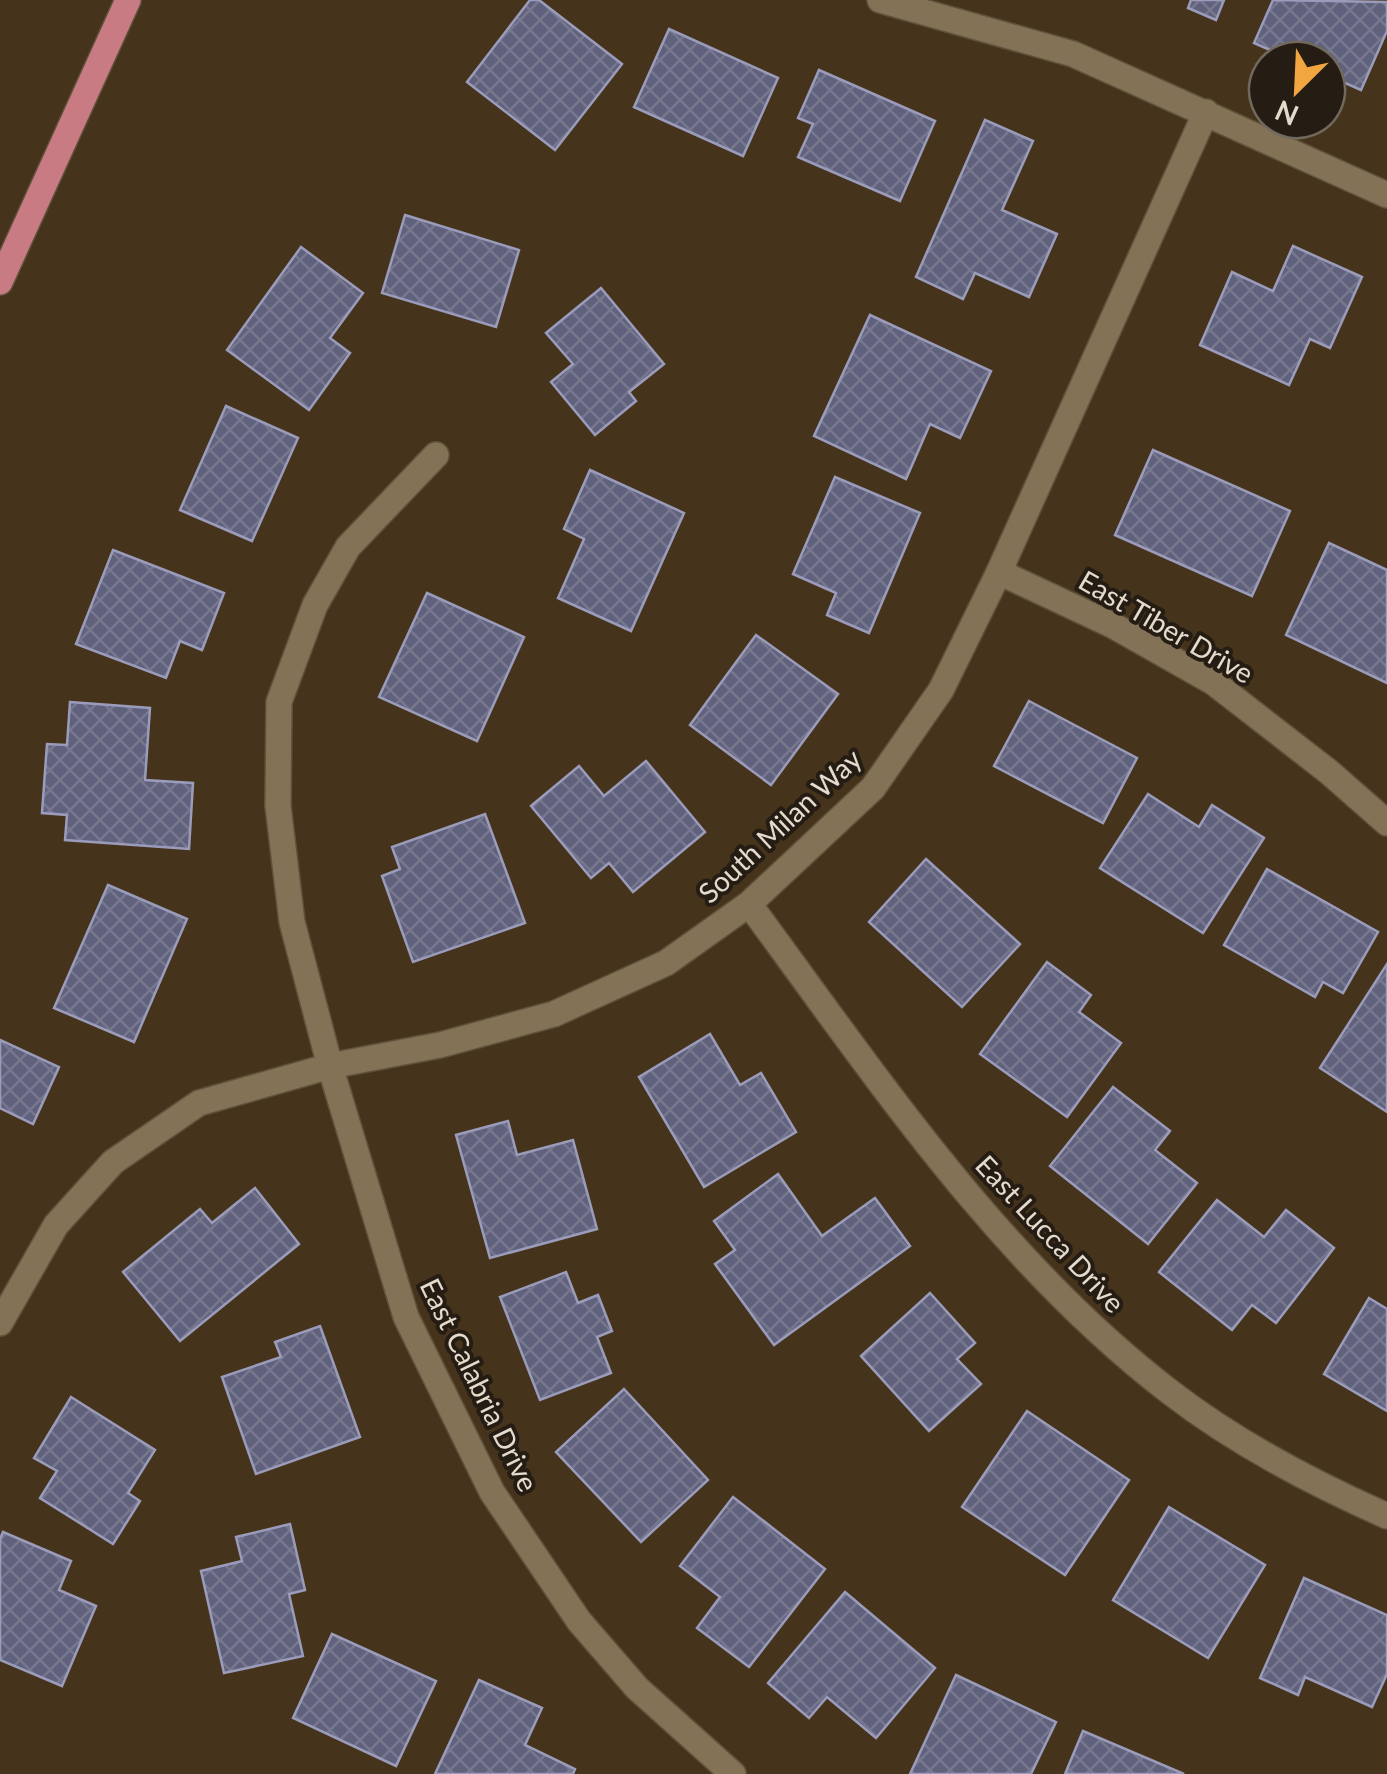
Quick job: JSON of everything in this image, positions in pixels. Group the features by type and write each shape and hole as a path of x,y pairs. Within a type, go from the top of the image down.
{"main road":[{"path":"0,282 128,0"}],"street":[{"path":"880,0 1072,54 1387,195"},
{"name":"South Milan Way","path":"0,1324 56,1225 113,1162 199,1103 330,1066 440,1045 554,1014 666,962 749,904 873,788 941,690 999,572 1206,112"},
{"name":"East Calabria Drive","path":"436,455 348,547 314,605 279,702 278,806 292,922 330,1066 406,1317 492,1492 579,1622 637,1688 733,1774"},
{"name":"East Tiber Drive","path":"999,572 1114,626 1213,682 1329,772 1387,824"},
{"name":"East Lucca Drive","path":"749,904 978,1207 1112,1344 1230,1434 1276,1462 1387,1516"}],"building":[{"path":"530,0 539,0 622,64 555,150 467,82"},
{"path":"1191,0 1224,0 1216,20 1188,8"},
{"path":"1273,0 1387,2 1387,31 1361,90 1347,84 1347,40 1255,40"},
{"path":"669,29 778,78 743,156 634,107"},
{"path":"819,70 935,121 900,201 798,157 813,124 798,118"},
{"path":"985,120 1033,141 1002,210 1057,234 1029,297 975,273 963,299 916,277"},
{"path":"405,215 519,250 496,327 382,293"},
{"path":"1293,246 1362,277 1330,348 1310,339 1289,385 1200,345 1232,272 1273,291"},
{"path":"301,247 363,293 330,338 350,353 309,410 227,350"},
{"path":"601,288 664,364 629,392 636,401 595,435 551,382 573,364 546,333"},
{"path":"870,315 991,371 960,438 930,424 906,479 814,436"},
{"path":"226,406 298,438 252,541 180,510"},
{"path":"1153,450 1290,511 1252,596 1115,535"},
{"path":"590,470 684,513 631,631 558,598 584,539 564,529"},
{"path":"835,477 920,513 869,633 827,615 836,593 793,574"},
{"path":"1329,543 1387,570 1387,683 1286,635"},
{"path":"113,550 224,593 202,650 180,641 166,678 76,644"},
{"path":"427,593 524,637 477,741 379,697"},
{"path":"756,635 838,694 771,785 690,725"},
{"path":"1029,701 1137,758 1103,823 994,766"},
{"path":"70,702 150,708 145,780 193,783 189,849 65,840 67,815 42,813 47,744 67,745"},
{"path":"646,761 705,832 633,892 609,863 591,878 531,806 579,766 604,796"},
{"path":"1148,794 1199,827 1212,805 1264,838 1203,933 1100,868"},
{"path":"485,814 525,923 413,962 382,876 400,869 392,847"},
{"path":"926,859 1020,944 962,1007 869,922"},
{"path":"1267,869 1378,932 1343,993 1323,982 1315,997 1224,945"},
{"path":"108,885 187,919 134,1042 54,1008"},
{"path":"1047,962 1091,995 1079,1012 1121,1043 1067,1117 980,1054"},
{"path":"1387,964 1387,1112 1320,1068"},
{"path":"710,1034 740,1085 761,1073 796,1132 704,1187 639,1077"},
{"path":"0,1040 59,1067 33,1124 0,1108"},
{"path":"1113,1087 1170,1131 1155,1150 1197,1183 1148,1244 1050,1166"},
{"path":"508,1121 517,1155 573,1140 597,1229 490,1258 456,1135"},
{"path":"778,1174 822,1236 875,1198 910,1246 774,1345 715,1264 735,1250 714,1221"},
{"path":"255,1188 299,1244 180,1341 123,1272 200,1209 212,1223"},
{"path":"1217,1200 1264,1237 1286,1210 1334,1248 1276,1323 1252,1305 1232,1330 1159,1272"},
{"path":"566,1272 578,1303 598,1295 612,1331 597,1337 611,1373 540,1400 500,1297"},
{"path":"930,1293 975,1343 957,1359 981,1384 929,1431 861,1356"},
{"path":"1369,1298 1387,1309 1387,1411 1324,1374"},
{"path":"320,1326 360,1437 256,1474 222,1377 281,1357 275,1342"},
{"path":"624,1389 708,1480 641,1542 556,1452"},
{"path":"71,1397 155,1450 128,1493 140,1501 113,1544 40,1498 57,1471 34,1458"},
{"path":"1027,1411 1129,1480 1065,1575 962,1507"},
{"path":"733,1497 825,1569 749,1667 697,1628 720,1597 680,1566"},
{"path":"1169,1507 1265,1565 1208,1658 1113,1600"},
{"path":"290,1524 305,1590 289,1594 303,1656 224,1673 201,1571 242,1561 236,1537"},
{"path":"3,1532 71,1561 59,1590 96,1606 62,1686 0,1660"},
{"path":"1304,1578 1387,1615 1387,1674 1372,1707 1305,1677 1298,1695 1260,1678"},
{"path":"845,1592 935,1668 876,1738 827,1697 809,1718 768,1683"},
{"path":"332,1634 436,1681 396,1766 293,1718"},
{"path":"956,1675 1056,1722 1031,1774 910,1774"},
{"path":"479,1680 542,1708 525,1745 575,1769 573,1774 435,1774"},
{"path":"1083,1731 1184,1774 1065,1774"}]}
